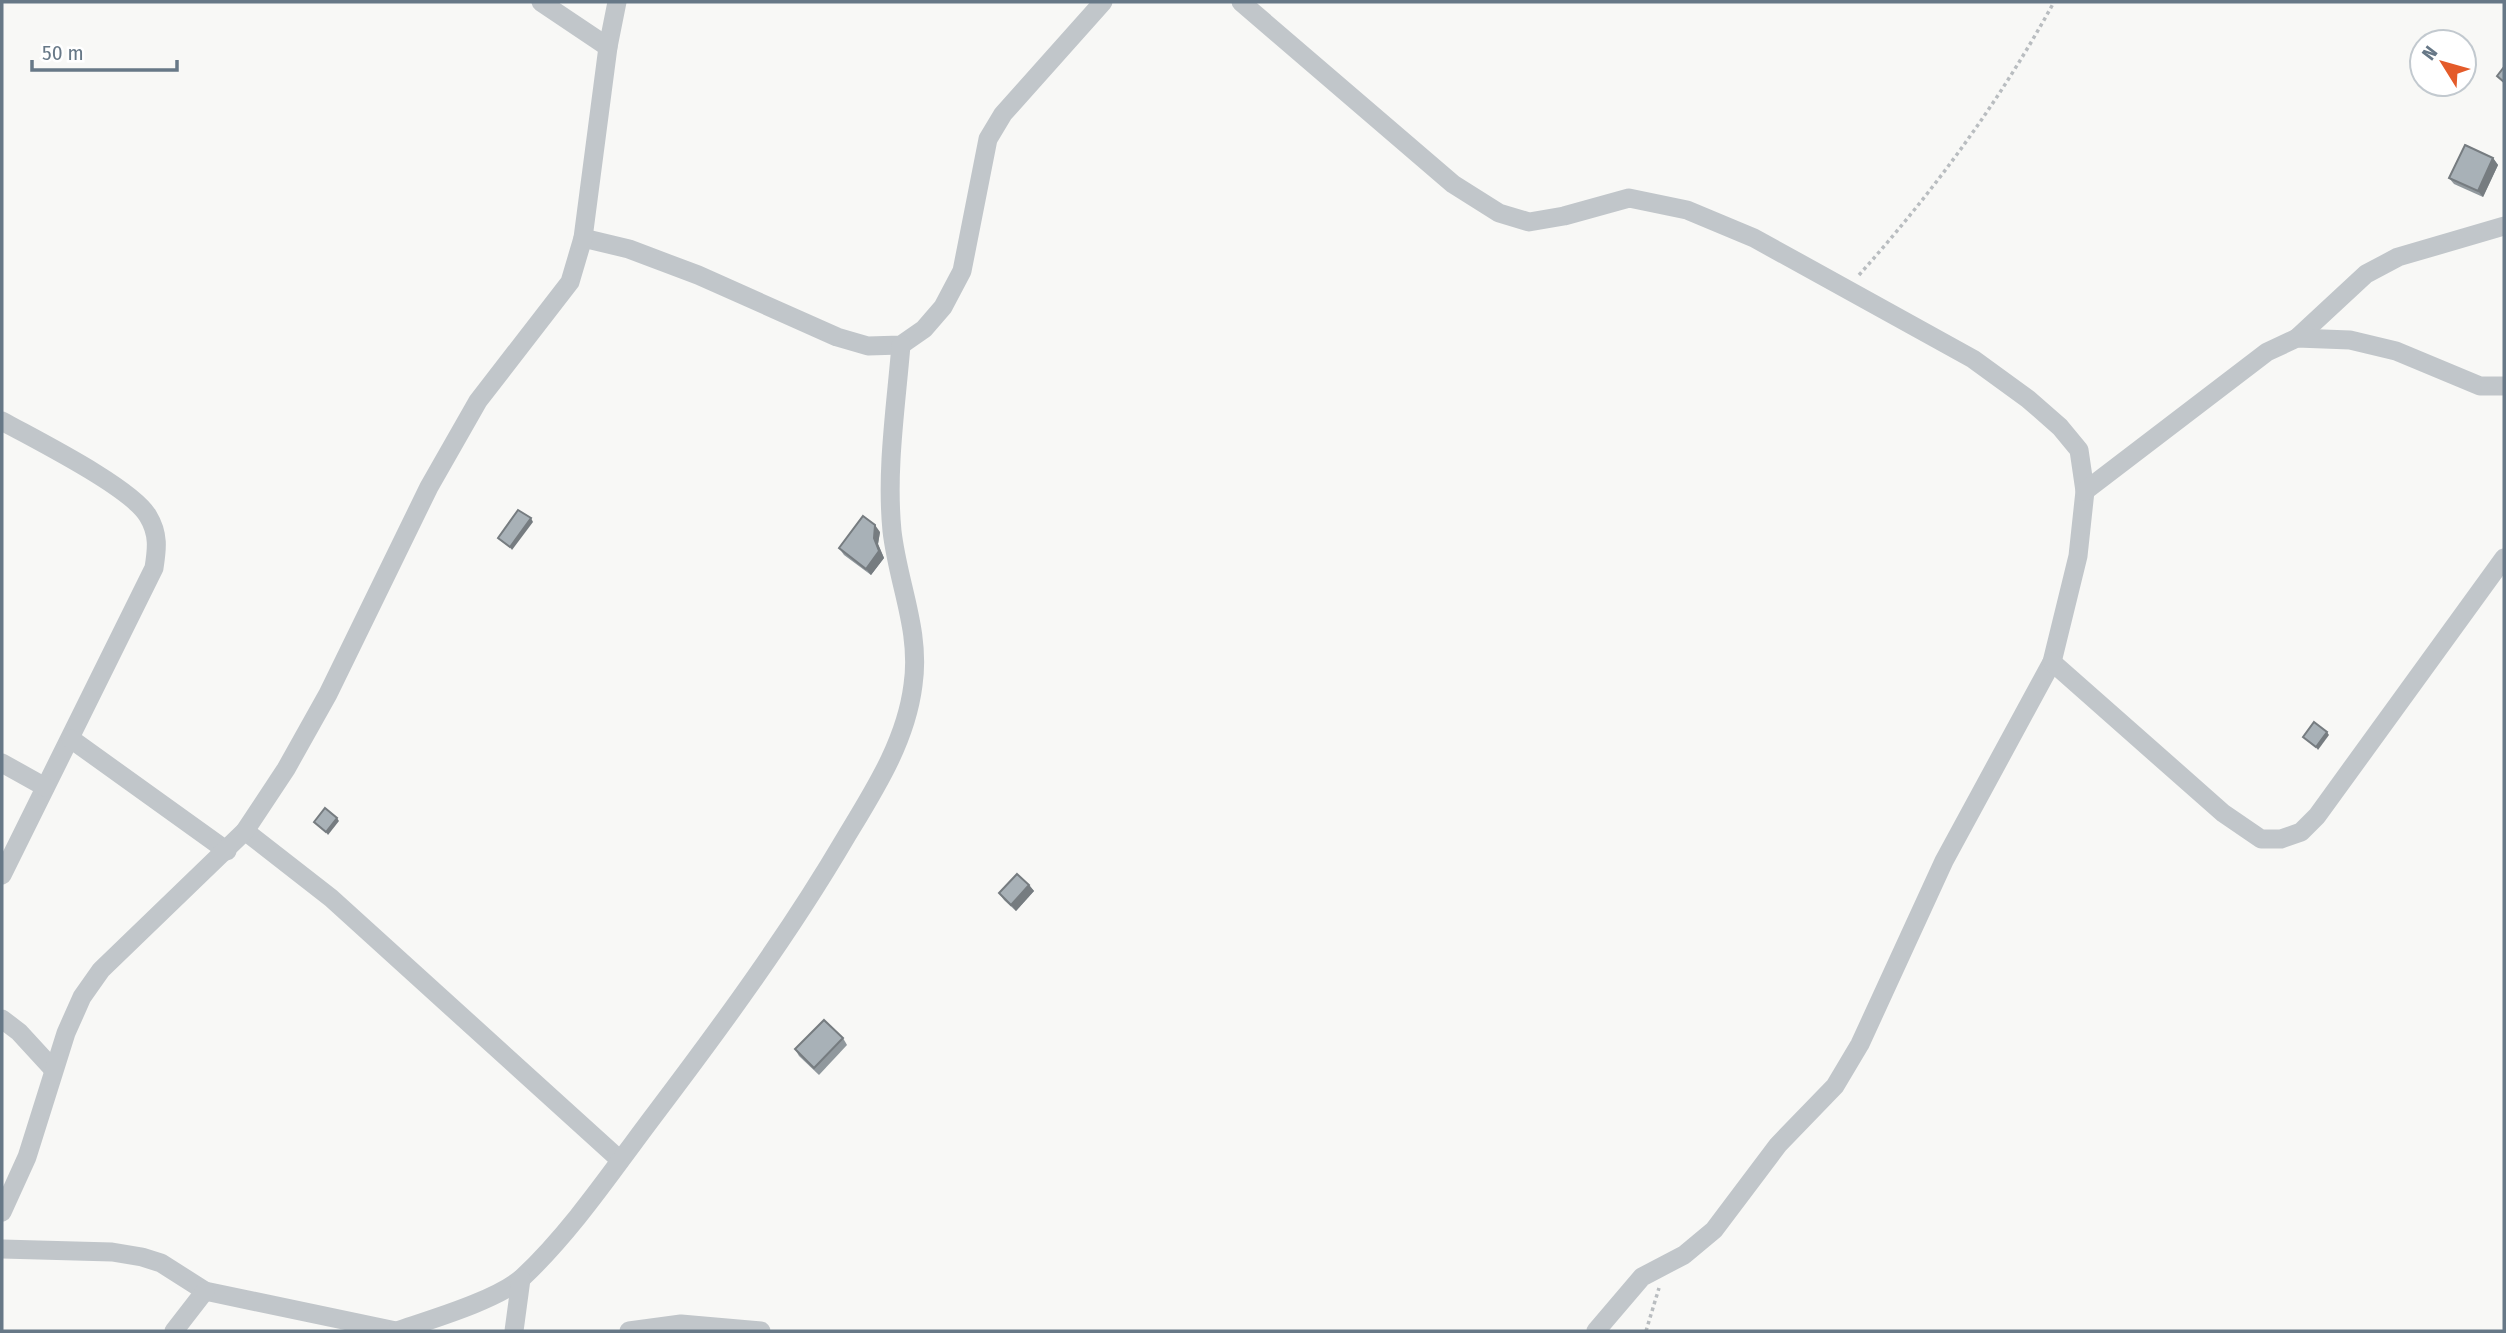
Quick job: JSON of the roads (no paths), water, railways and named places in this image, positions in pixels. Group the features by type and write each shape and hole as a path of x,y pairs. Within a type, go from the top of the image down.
{"street":[{"path":"541,2 608,47"},
{"path":"2,1212 27,1157 53,1069 82,997 101,970 245,831 286,769 328,694 429,487 478,401 570,282 583,238 608,47 617,2"},
{"path":"583,238 629,249 698,275 837,337 868,346 901,345 924,329 943,307 962,271 988,139 1003,114 1103,2"},
{"path":"1241,2 1453,184 1499,212 1529,222 1564,216 1629,198 1687,210 1754,238 1973,359 2028,399 2060,427 2079,450 2085,491 2078,555 2052,662 1944,861 1860,1044 1835,1086 1778,1144 1714,1230 1700,1244 1642,1277 1596,1331"},
{"path":"2085,491 2267,352 2297,338 2366,274 2398,257 2504,226"},
{"path":"2297,338 2350,340 2385,348 2480,386 2504,386"},
{"path":"2,1249 112,1252 142,1257 161,1263 205,1291 396,1331 467,1307 521,1279 620,1160 729,1016 818,885 872,794 902,735 913,685 916,639 892,532 891,472 901,345"},
{"path":"2,421 60,452 126,494 148,514 158,540 155,568 2,875"},
{"path":"2052,662 2223,813 2261,839 2281,839 2301,832 2317,816 2504,558"},
{"path":"71,739 227,851"},
{"path":"2,763 45,787"},
{"path":"245,831 341,907 620,1160"},
{"path":"2,1019 19,1032 53,1069"},
{"path":"514,1331 521,1279"},
{"path":"174,1331 205,1291"},
{"path":"629,1331 681,1324 755,1331"}]}
